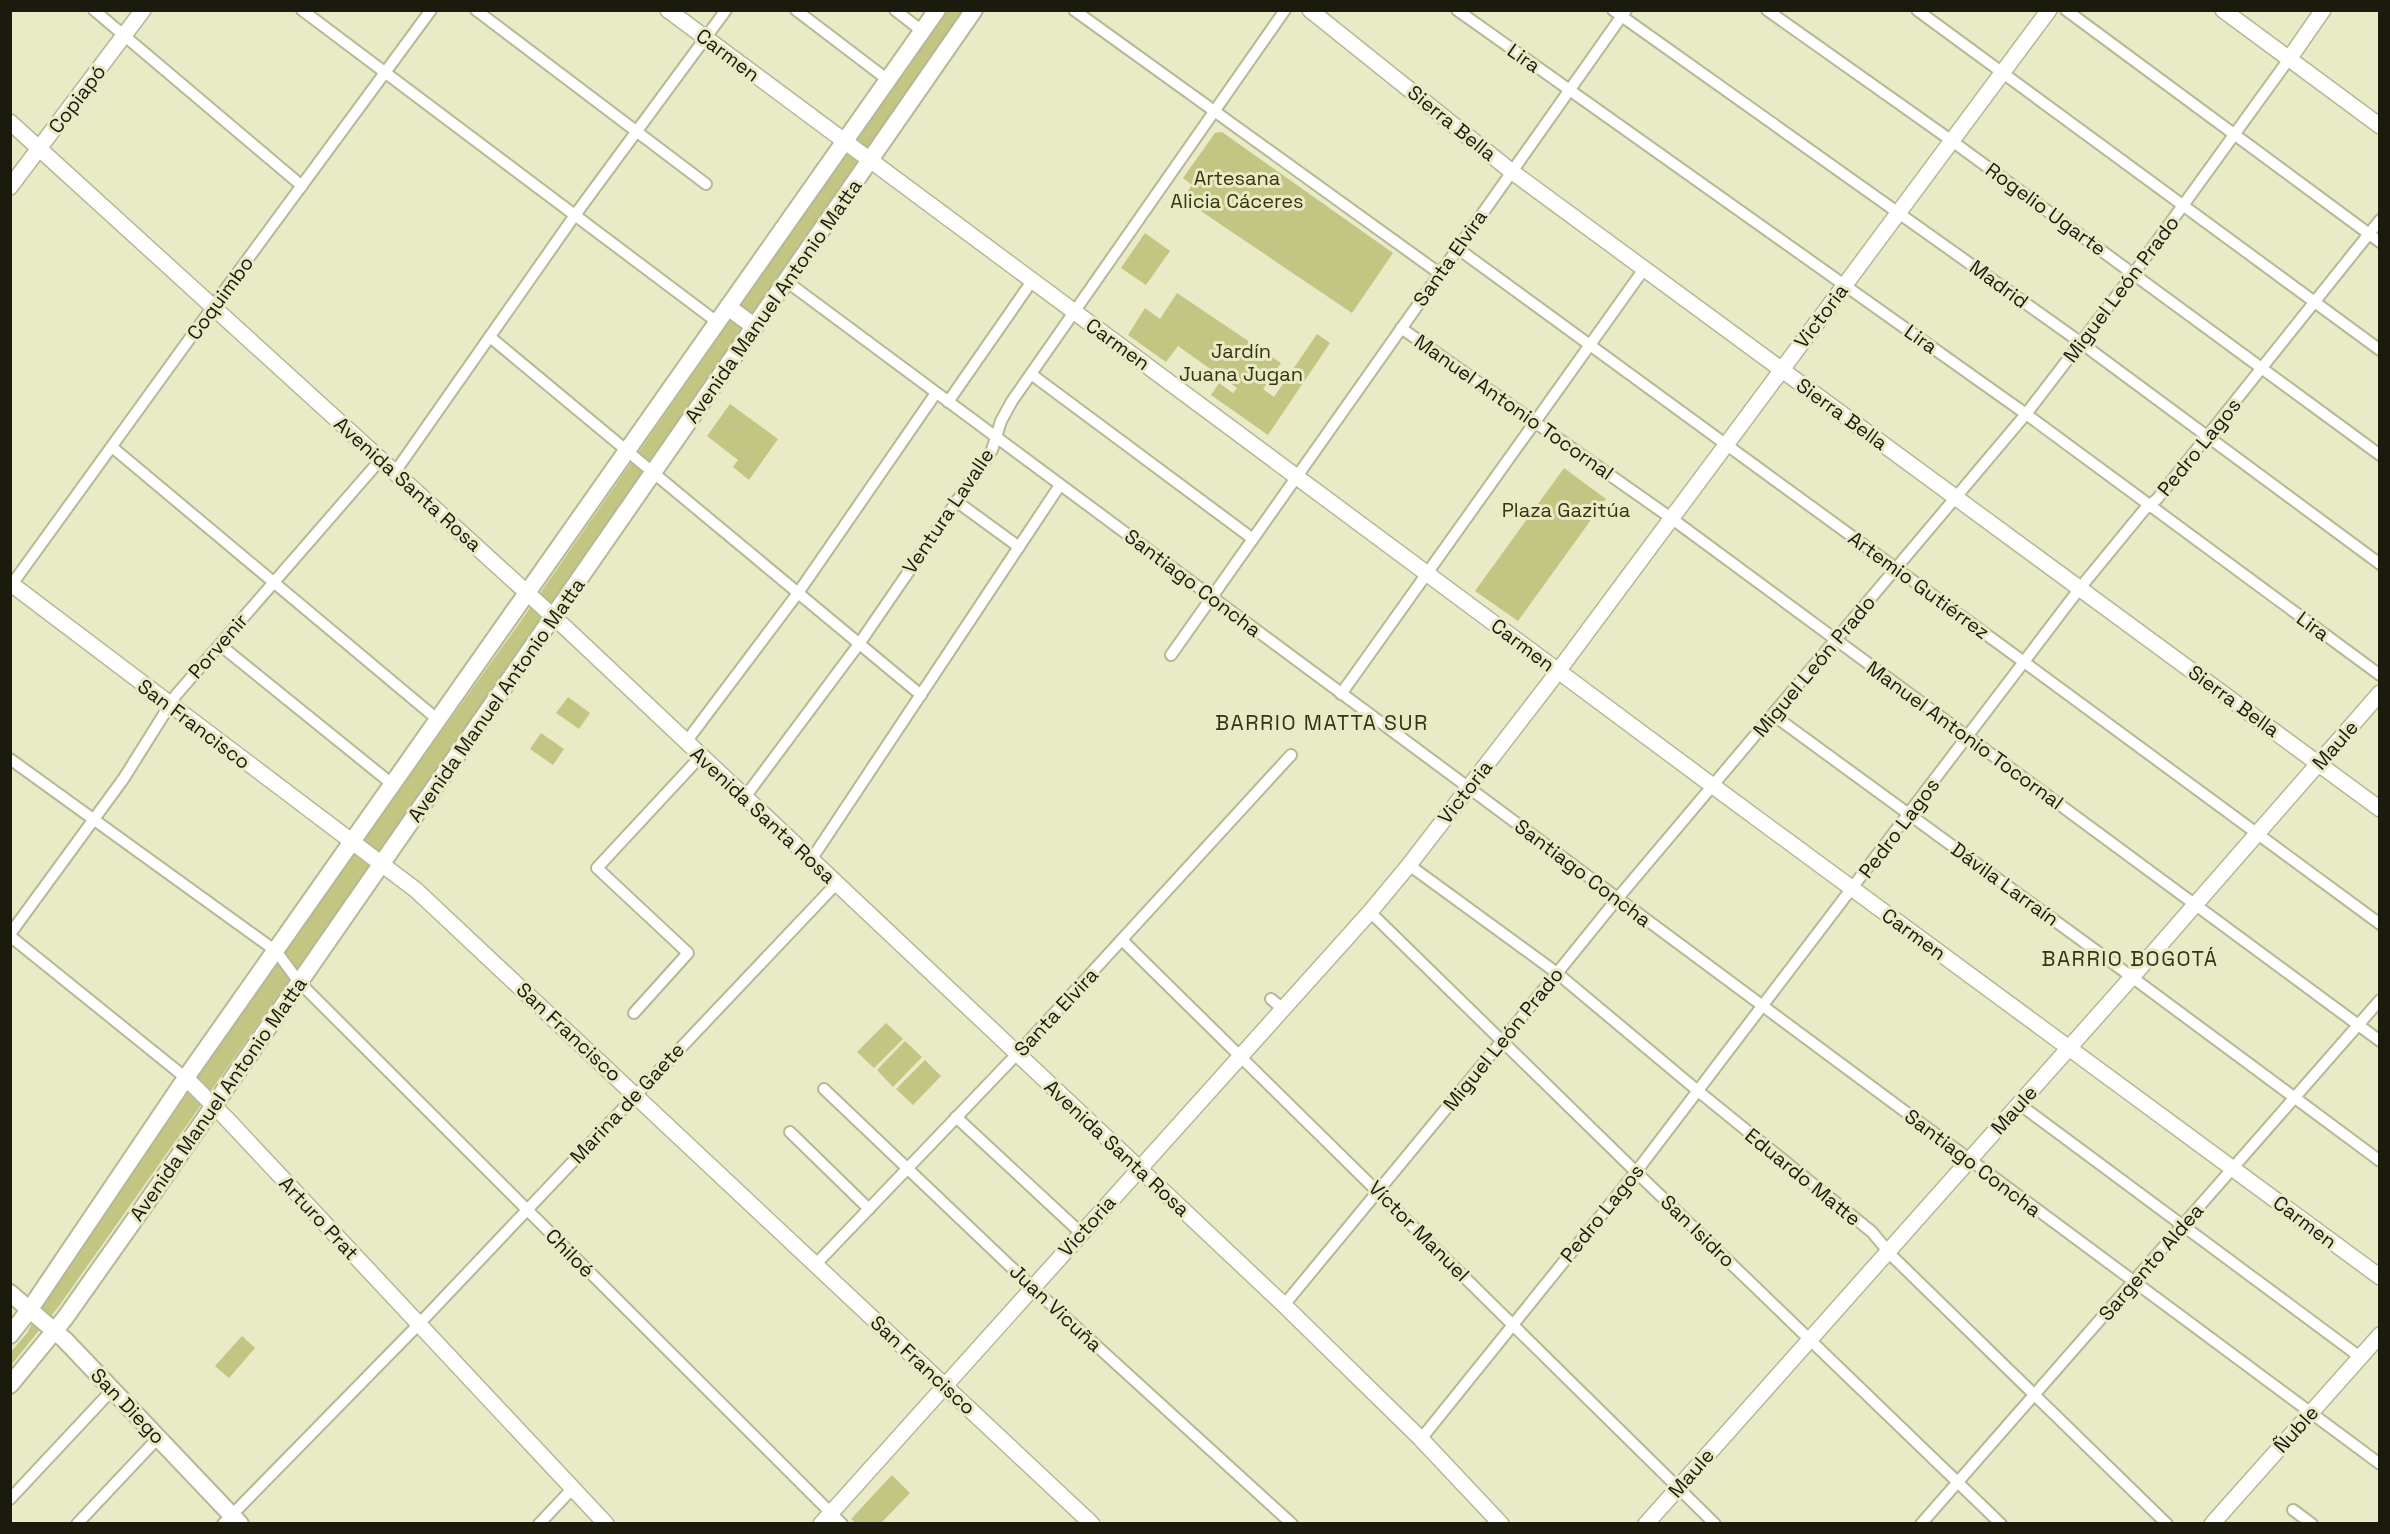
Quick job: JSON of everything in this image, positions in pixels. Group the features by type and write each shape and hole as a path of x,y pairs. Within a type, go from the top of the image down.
{"main road":[{"name":"Copiapó","path":"10,187 143,10"},
{"name":"Carmen","path":"668,10 1557,671 2379,1277"},
{"name":"Avenida Manuel Antonio Matta","path":"10,1335 30,1310 186,1078 392,783 937,10"},
{"name":"Avenida Manuel Antonio Matta","path":"10,1385 55,1331 554,617 974,10"},
{"name":"Sierra Bella","path":"1310,10 1511,171 2379,809"},
{"name":"Victoria","path":"826,1518 1240,1056 1277,1004 1370,912 1409,865 1557,671 2049,10"},
{"path":"2223,10 2379,126"},
{"name":"Miguel León Prado","path":"2289,59 2323,10"},
{"name":"Avenida Santa Rosa","path":"10,122 554,617 1284,1305 1421,1439 1501,1524"},
{"path":"728,308 755,327"},
{"name":"San Francisco","path":"11,585 351,843 382,863 433,905 1092,1524"},
{"name":"Maule","path":"1646,1524 2132,977 2379,693"},
{"name":"Arturo Prat","path":"186,1078 606,1524"},
{"name":"San Diego","path":"10,1293 55,1331 158,1438 232,1521"},
{"name":"Ñuble","path":"2212,1524 2379,1335"}],"street":[{"path":"94,10 302,186"},
{"path":"302,10 717,322"},
{"name":"Coquimbo","path":"11,585 431,10"},
{"path":"476,10 706,183"},
{"path":"395,472 575,215 726,10"},
{"path":"796,10 888,80"},
{"path":"895,10 922,31"},
{"path":"1074,10 1439,273"},
{"name":"Ventura Lavalle","path":"745,797 859,644 992,450 1005,413 1031,374 1285,10"},
{"name":"Lira","path":"1457,10 2025,414 2379,675"},
{"name":"Rogelio Ugarte","path":"1767,10 2134,273 2379,455"},
{"path":"1917,10 2379,350"},
{"path":"2066,10 2379,242"},
{"name":"Santa Elvira","path":"1172,654 1569,90 1620,12"},
{"name":"Madrid","path":"1620,12 2081,343 2379,564"},
{"name":"Miguel León Prado","path":"1284,1305 1617,898 2025,414 2134,273 2289,59"},
{"name":"Pedro Lagos","path":"1421,1439 1636,1172 2080,588 2149,505 2157,499 2379,220"},
{"name":"Artemio Gutiérrez","path":"1457,249 2379,924"},
{"path":"1341,694 1644,269"},
{"path":"948,402 1032,281"},
{"name":"Santiago Concha","path":"786,282 995,438 1213,596 1341,694 2379,1464"},
{"name":"Manuel Antonio Tocornal","path":"1401,328 1671,518 2379,1041"},
{"path":"490,337 921,695"},
{"path":"1031,374 1253,539"},
{"path":"686,742 798,593 936,393"},
{"path":"112,447 437,719"},
{"name":"Porvenir","path":"10,935 124,778 169,705 381,459"},
{"path":"811,860 1060,485"},
{"path":"956,501 1019,547"},
{"path":"220,645 392,783"},
{"name":"Dávila Larraín","path":"1773,715 2379,1161"},
{"name":"Santa Elvira","path":"816,1264 1017,1054 1291,755"},
{"path":"634,1013 688,953 597,868 701,756"},
{"name":"Chiloé","path":"10,759 276,951 299,982 527,1210 826,1518 842,1524"},
{"name":"Eduardo Matte","path":"1409,865 1557,973 1872,1232 1887,1251 2167,1524"},
{"name":"Marina de Gaete","path":"232,1521 837,884"},
{"name":"San Isidro","path":"1370,912 2001,1524"},
{"name":"Arturo Prat","path":"10,935 186,1078"},
{"name":"Víctor Manuel","path":"1122,940 1715,1524"},
{"name":"Sargento Aldea","path":"1921,1524 2379,1000"},
{"name":"Juan Vicuña","path":"824,1089 1032,1287 1292,1524"},
{"path":"2019,1104 2360,1358"},
{"path":"956,1117 1081,1233"},
{"path":"790,1132 869,1209"},
{"path":"10,1499 112,1390"},
{"path":"77,1524 158,1438"},
{"path":"539,1524 573,1488"},
{"path":"2293,1510 2312,1524"}],"green space":[{"path":"946,11 965,11 534,633 59,1306 11,1365 11,1352 27,1333 48,1295 264,979 518,625"},
{"name":"Artesana Alicia Cáceres","path":"1222,132 1393,253 1352,313 1183,199 1192,185 1183,178 1215,133"},
{"path":"1145,233 1170,251 1146,285 1121,268"},
{"name":"Jardín Juana Jugan","path":"1177,293 1281,363 1263,389 1274,397 1317,334 1330,343 1268,435 1211,395 1219,383 1233,393 1237,388 1178,346 1166,362 1128,335 1145,308 1160,319"},
{"path":"730,404 778,439 749,480 733,467 738,460 707,436"},
{"name":"Plaza Gazitúa","path":"1564,468 1606,499 1518,621 1475,591"},
{"path":"568,697 590,713 579,729 556,713"},
{"path":"541,733 564,749 553,765 530,749"},
{"path":"886,1023 903,1039 874,1068 857,1052"},
{"path":"905,1041 922,1057 893,1087 877,1070"},
{"path":"925,1060 941,1076 913,1105 896,1089"},
{"path":"242,1336 255,1348 229,1378 215,1366"},
{"path":"892,1475 910,1493 881,1523 856,1523 851,1519"}],"district":[{"name":"BARRIO MATTA SUR","path":"1322,722"},
{"name":"BARRIO BOGOTÁ","path":"2130,958"}]}
